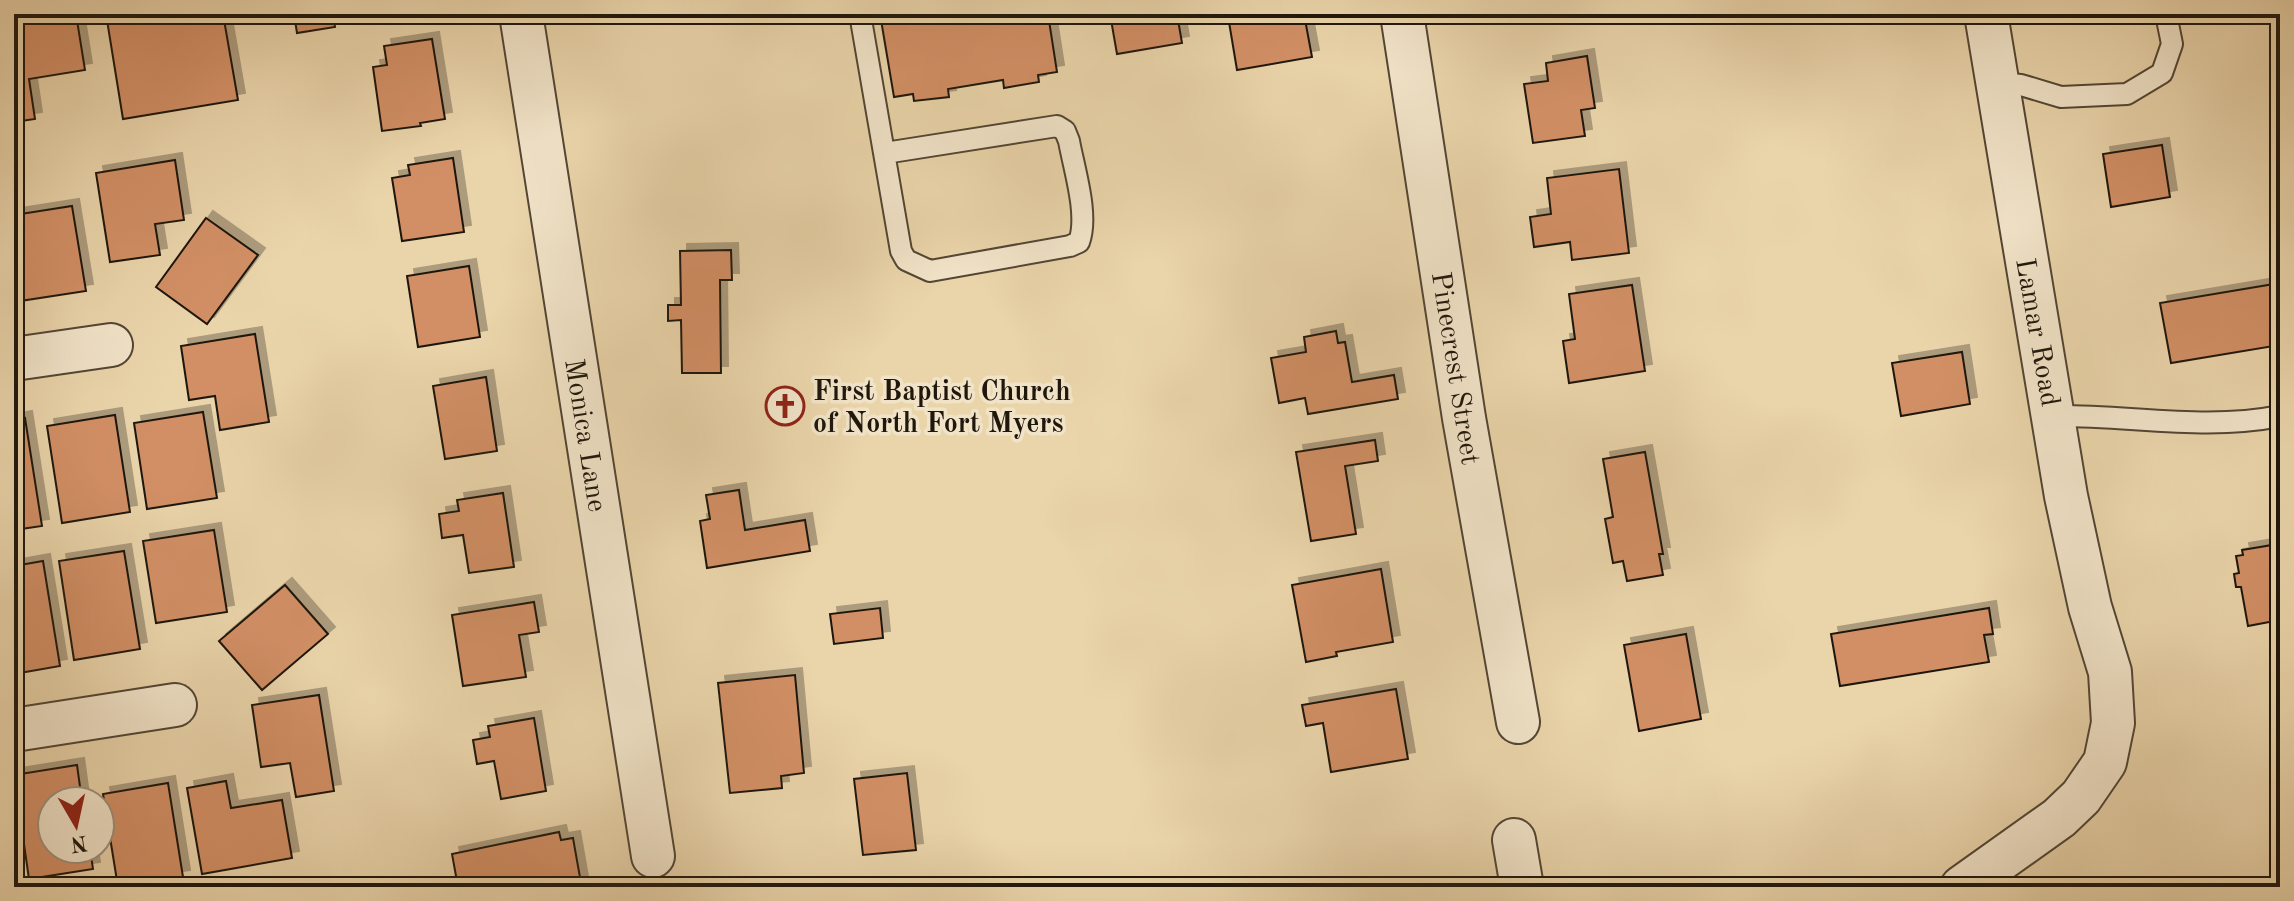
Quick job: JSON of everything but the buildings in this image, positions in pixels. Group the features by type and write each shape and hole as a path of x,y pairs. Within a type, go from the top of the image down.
{"street":[{"name":"Monica Lane","path":"521,14 653,856"},
{"name":"Pinecrest Street","path":"1402,14 1464,418 1518,722"},
{"name":"Lamar Road","path":"1962,887 2059,818 2081,797 2105,762 2113,723 2110,672 2101,648 2066,496 1986,14"},
{"path":"14,359 111,345"},
{"path":"14,730 175,705"},
{"path":"1514,840 1522,887"}],"lane":[{"path":"860,14 901,251 906,260 930,271 1079,242 1082,213 1069,141 1065,131 1057,126 885,153"},
{"path":"1997,83 2021,85 2061,97 2127,94 2162,73 2172,44 2166,14"},
{"path":"2054,416 2090,415 2186,423 2248,422 2280,416"}],"place":[{"name":"First Baptist Church of North Fort Myers","path":"785,406"}]}
